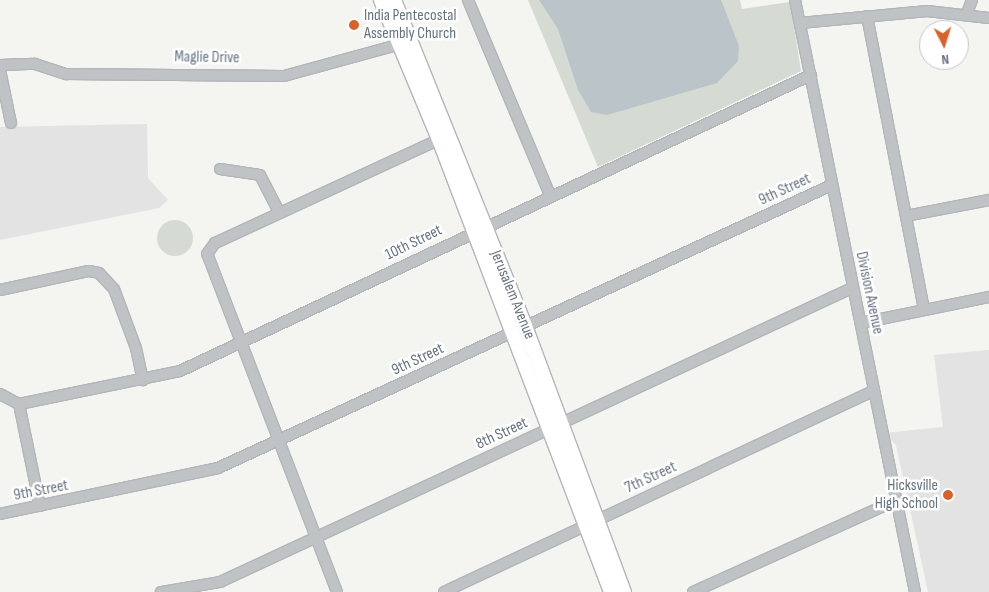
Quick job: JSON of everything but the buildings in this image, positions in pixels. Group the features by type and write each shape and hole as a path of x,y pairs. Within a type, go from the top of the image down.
{"main road":[{"name":"Jerusalem Avenue","path":"381,0 405,43 444,136 479,228 511,332 554,426"},
{"name":"Jerusalem Avenue","path":"394,0 405,43"},
{"name":"Jerusalem Avenue","path":"479,228 525,326 554,426 590,523 610,592"},
{"name":"Jerusalem Avenue","path":"590,523 624,592"}],"street":[{"path":"468,0 550,195"},
{"name":"Division Avenue","path":"795,0 852,288 861,323 872,392 897,500 915,592"},
{"path":"967,12 972,0"},
{"path":"800,23 867,16 967,12 989,18"},
{"path":"867,16 924,310"},
{"name":"Maglie Drive","path":"0,65 35,64 66,74 284,76 405,43"},
{"path":"0,70 11,123"},
{"name":"10th Street","path":"19,404 180,372 479,228 811,75"},
{"path":"337,592 277,441 207,254 215,243 444,136"},
{"path":"220,169 260,175 279,212"},
{"name":"9th Street","path":"0,514 200,474 277,441 832,185"},
{"path":"906,216 989,200"},
{"path":"0,290 89,271 99,273 114,289 136,348 143,380"},
{"name":"8th Street","path":"161,592 220,582 852,288"},
{"path":"861,323 989,297"},
{"name":"7th Street","path":"444,592 872,392"},
{"path":"0,394 19,404 40,506"},
{"path":"692,592 897,500"}],"shaded area":[{"path":"528,0 740,0 742,9 790,2 801,71 598,167"},
{"path":"539,0 721,0 739,46 738,61 717,83 607,115 591,112 578,90 558,29"},
{"path":"147,124 148,178 168,200 159,208 0,240 0,127"},
{"path":"175,220 188,225 193,238 188,251 175,256 162,251 157,238 162,225"},
{"name":"Hicksville High School","path":"989,350 989,592 928,592 896,445 884,433 943,427 934,355"}],"place":[{"name":"India Pentecostal Assembly Church","path":"354,25"},
{"name":"Hicksville High School","path":"948,495"}]}
